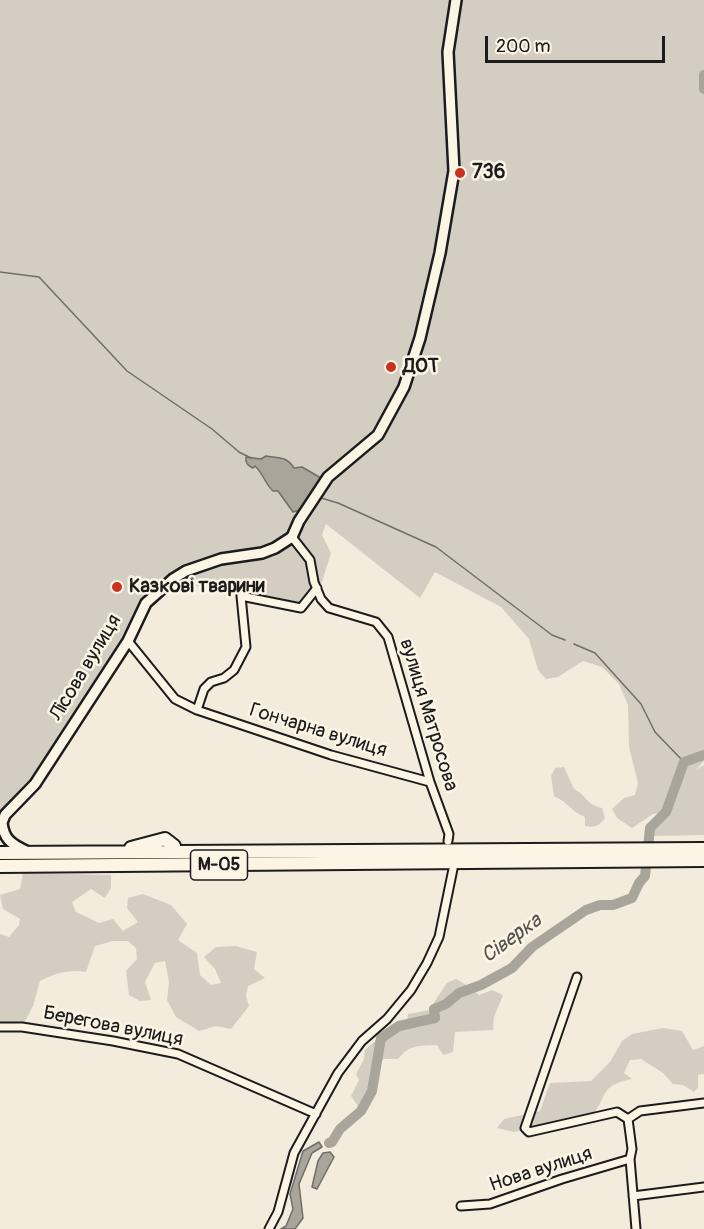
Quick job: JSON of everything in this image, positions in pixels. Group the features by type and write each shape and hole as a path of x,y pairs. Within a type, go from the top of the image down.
{"highway":[{"path":"0,853 116,852 165,839 174,846 176,852 171,859 165,862 125,866"},
{"name":"М-05","path":"176,852 438,856 459,860 674,854 704,849"},
{"name":"М-05","path":"674,854 704,860"},
{"name":"М-05","path":"0,866 125,866 438,856"}],"street":[{"path":"292,537 299,521 328,477 378,435 404,387 420,338 440,253 454,171 448,52 456,0"},
{"name":"вулиця Матросова","path":"292,537 310,560 321,599 329,608 376,622 388,637 430,782 448,834 448,842"},
{"name":"Лісова вулиця","path":"2,820 35,784 128,641 146,603 173,579 186,571 221,559 262,553 292,537"},
{"path":"197,710 204,690 212,682 224,678 234,670 246,647 241,596 301,608 317,588"},
{"name":"Гончарна вулиця","path":"128,641 175,699 197,710 331,755 430,782"},
{"path":"2,820 4,835 9,842 34,853"},
{"path":"269,1229 278,1212 294,1153 344,1064 362,1041 387,1019 411,990 427,963 439,937 459,860"},
{"path":"577,977 525,1128 529,1132 617,1112 628,1119 632,1149 630,1160 636,1229"},
{"name":"Берегова вулиця","path":"0,1027 22,1027 90,1037 178,1054 316,1114"},
{"path":"628,1119 640,1111 704,1103"},
{"name":"Нова вулиця","path":"461,1206 490,1204 562,1179 630,1160"},
{"path":"633,1196 704,1186"}],"shaded area":[{"path":"0,0 704,0 704,761 696,770 704,765 704,835 654,836 650,828 662,813 653,814 632,828 617,818 612,809 624,798 635,795 638,783 629,747 628,705 619,684 602,667 583,661 558,677 546,679 538,670 529,639 501,607 435,572 420,598 326,524 322,535 331,553 322,582 302,605 174,582 160,588 32,781 6,807 0,817"},
{"path":"266,456 285,459 294,468 302,467 321,478 300,510 293,512 278,491 270,488 258,469 247,464 246,461 246,457 261,459"},
{"path":"564,767 574,789 589,802 602,808 605,818 598,825 585,826 585,817 554,796 551,776 555,768"},
{"path":"23,873 111,875 111,888 105,898 91,889 72,902 76,912 99,923 113,919 123,931 138,922 127,908 128,898 143,894 171,905 187,924 178,940 197,953 200,975 211,985 221,983 215,969 204,957 216,947 236,946 257,952 254,969 265,978 248,986 246,996 249,1006 231,1029 216,1026 199,1031 176,1017 167,1000 169,982 165,961 155,963 145,982 151,1000 140,1001 129,995 126,971 137,959 136,948 128,941 113,941 95,946 86,972 63,972 40,981 33,1006 22,1027 0,1027 0,934 9,937 19,925 20,919 3,909 0,895 20,889"},
{"path":"456,979 479,995 492,990 503,995 494,1017 493,1030 455,1032 453,1052 443,1055 437,1045 411,1048 398,1059 384,1059 373,1067 369,1087 358,1106 351,1096 359,1080 356,1074 364,1059 365,1050 392,1026 407,1021 408,1014 429,1010 447,983"},
{"path":"663,1028 682,1031 693,1050 704,1046 704,1074 698,1075 698,1087 694,1092 683,1085 673,1084 663,1073 641,1059 630,1060 624,1073 632,1079 610,1087 593,1115 514,1132 497,1128 504,1119 540,1111 550,1083 591,1081 610,1062 622,1041 632,1034"},
{"path":"319,1142 322,1147 312,1153 299,1184 303,1218 295,1229 281,1229 286,1226 293,1209 290,1194 303,1151"},
{"path":"330,1152 334,1157 317,1189 312,1187 318,1161 323,1153"}],"waterway":[{"name":"Сіверка","path":"704,75 704,89"},
{"path":"0,272 39,277 127,371 212,429 239,452 251,458"},
{"path":"321,498 338,503 436,547 552,635 565,640"},
{"path":"574,644 595,653 641,704 655,732 684,762"},
{"name":"Сіверка","path":"329,1143 340,1129 361,1111 372,1091 381,1038 399,1026 435,1018 434,1009 446,1004 459,993 481,985 512,968 532,947 586,910 600,905 613,905 632,898 645,876 650,828 666,812 684,762 704,755"}],"place":[{"name":"736","path":"460,173"},
{"name":"ДОТ","path":"391,367"},
{"name":"Казкові тварини","path":"117,587"}]}
